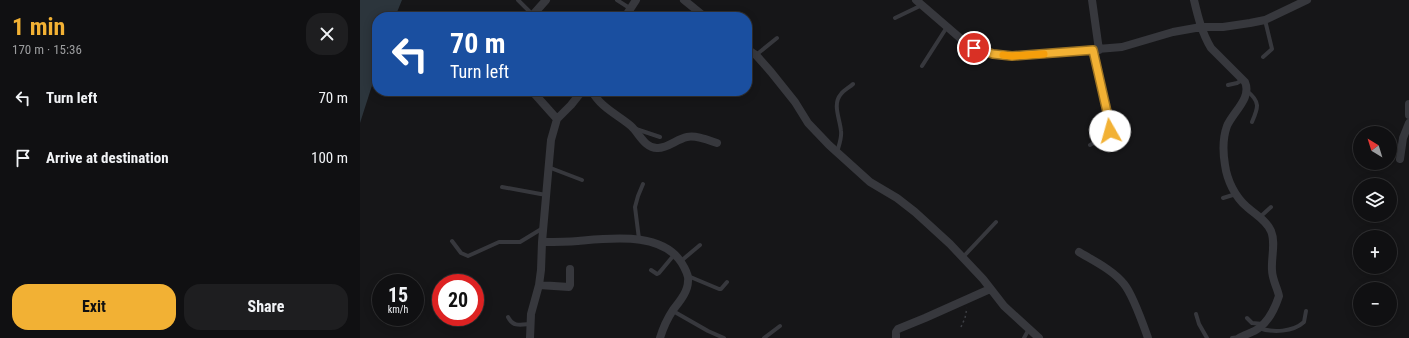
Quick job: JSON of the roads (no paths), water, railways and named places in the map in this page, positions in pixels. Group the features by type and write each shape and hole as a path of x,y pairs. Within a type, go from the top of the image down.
{"street":[{"path":"536,12 546,0"},
{"path":"628,12 636,0"},
{"path":"684,0 698,12"},
{"path":"1092,0 1096,50"},
{"path":"1194,0 1203,34 1211,48 1247,86 1247,91 1242,102 1228,124 1225,134 1225,165 1230,183 1241,202 1265,221 1271,230 1274,239 1272,270 1279,296 1270,315 1261,326 1237,338"},
{"path":"919,2 967,44 993,54 1012,56 1122,48 1173,32 1201,27 1223,27 1265,20 1308,0"},
{"path":"752,52 756,55 795,102 808,122 837,153 870,182 897,198 915,212 950,244 990,288 1004,306 1039,338"},
{"path":"536,96 557,119"},
{"path":"530,338 533,303 539,285 541,270 543,228 551,140 557,119 578,96"},
{"path":"595,96 603,105 633,128 645,142 657,148 687,137 699,138 717,143"},
{"path":"1409,104 1409,115"},
{"path":"1400,159 1403,138 1409,123"},
{"path":"542,242 599,239 639,239 662,246 675,254 688,276 687,286 663,328 660,338"},
{"path":"1079,252 1124,284 1130,292 1148,338"},
{"path":"539,285 569,287 570,269"},
{"path":"896,338 896,332 898,329 990,288"}],"lane":[{"path":"518,0 528,12"},
{"path":"617,0 630,9"},
{"path":"895,18 919,2"},
{"path":"1263,57 1272,49 1265,20"},
{"path":"922,66 947,27"},
{"path":"756,55 777,38"},
{"path":"1090,145 1108,135 1110,125 1096,50"},
{"path":"1228,85 1242,80"},
{"path":"837,153 841,138 837,104 841,94 853,84"},
{"path":"1247,91 1255,99 1258,106 1252,122"},
{"path":"633,128 660,137"},
{"path":"548,167 582,180"},
{"path":"639,239 635,207 638,196 644,184"},
{"path":"502,187 546,195"},
{"path":"1223,198 1236,194"},
{"path":"1260,217 1271,207"},
{"path":"962,257 996,222"},
{"path":"452,241 461,253 468,256 499,242 520,242 543,228"},
{"path":"681,262 700,244"},
{"path":"651,270 656,274 659,273 675,254"},
{"path":"688,276 719,289 721,289 727,282"},
{"path":"672,311 724,338"},
{"path":"1247,318 1252,322 1274,332 1297,326 1304,322 1306,311"},
{"path":"1196,314 1206,338"},
{"path":"508,317 512,323 530,324"},
{"path":"764,338 780,326"},
{"path":"1024,338 1029,329"}]}
